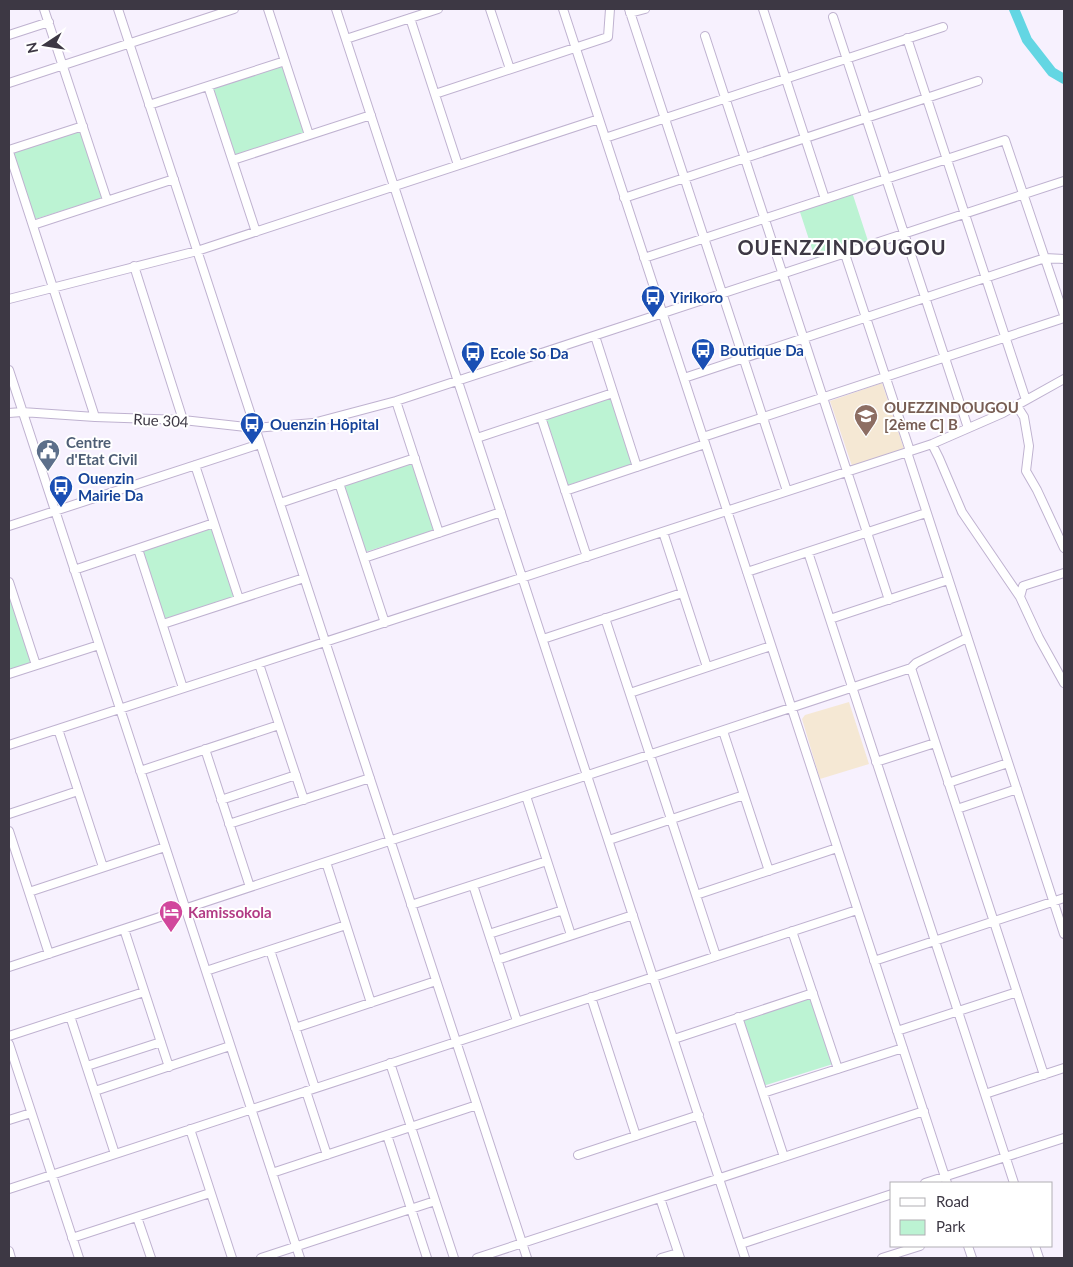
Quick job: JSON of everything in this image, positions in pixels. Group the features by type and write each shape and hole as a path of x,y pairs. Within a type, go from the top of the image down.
{"street":[{"path":"44,9 107,200"},
{"path":"118,9 527,1258"},
{"path":"9,83 234,9"},
{"path":"268,9 309,135"},
{"path":"336,9 746,1258"},
{"path":"346,39 438,9"},
{"path":"490,9 510,69"},
{"path":"563,9 946,1180"},
{"path":"435,94 608,37 610,9"},
{"path":"645,9 630,11 787,491"},
{"path":"763,10 825,199"},
{"path":"833,17 968,428"},
{"path":"410,18 458,165"},
{"path":"9,35 48,22"},
{"path":"605,138 943,27"},
{"path":"705,36 889,600"},
{"path":"907,38 1026,400"},
{"path":"150,105 284,60"},
{"path":"624,198 978,81"},
{"path":"208,86 256,232"},
{"path":"233,160 371,115"},
{"path":"9,300 197,251 599,119"},
{"path":"82,126 9,151 95,417"},
{"path":"565,490 637,467 763,417 1064,316 1006,140 644,258"},
{"path":"32,225 174,178"},
{"name":"Rue 304","path":"9,413 22,412 183,420 255,428 313,423 396,401 1064,182"},
{"path":"845,254 926,513 1064,934"},
{"path":"684,378 1045,258 1064,259"},
{"path":"134,266 183,420"},
{"path":"595,336 637,467"},
{"path":"9,370 300,1258"},
{"path":"9,745 932,444 1004,413 1064,379"},
{"path":"477,438 613,393"},
{"path":"396,401 439,533"},
{"path":"1016,406 1024,417 1029,446 1026,471 1064,548"},
{"path":"541,416 587,557"},
{"path":"9,526 260,444"},
{"path":"932,444 962,512 1020,597 1039,638 1064,683"},
{"path":"280,503 415,458"},
{"path":"195,465 239,599"},
{"path":"339,483 385,622"},
{"path":"364,558 501,512"},
{"path":"747,572 926,513"},
{"path":"74,570 214,524"},
{"path":"663,532 707,667"},
{"path":"138,548 184,688"},
{"path":"808,552 1014,1182"},
{"path":"1020,597 1023,586 1064,573"},
{"path":"163,624 304,578"},
{"path":"830,619 948,580"},
{"path":"10,588 36,666"},
{"path":"543,639 682,593"},
{"path":"606,618 716,956"},
{"path":"9,967 911,668 916,662 967,638"},
{"path":"9,674 99,645"},
{"path":"630,692 771,646"},
{"path":"259,664 304,800"},
{"path":"911,668 1044,1075"},
{"path":"140,771 279,725"},
{"path":"58,729 103,868"},
{"path":"723,731 769,870"},
{"path":"876,762 935,743"},
{"path":"205,749 250,887"},
{"path":"948,783 1008,763"},
{"path":"221,800 296,776"},
{"path":"229,824 370,778"},
{"path":"957,808 1017,789"},
{"path":"9,814 78,791"},
{"path":"526,796 571,935"},
{"path":"609,840 744,796"},
{"path":"9,831 49,954"},
{"path":"29,892 165,847"},
{"path":"696,894 837,848"},
{"path":"412,905 547,861"},
{"path":"326,862 372,1003"},
{"path":"473,885 517,1021"},
{"path":"874,961 1064,898"},
{"path":"489,934 563,910"},
{"path":"9,1189 858,910"},
{"path":"497,960 633,915"},
{"path":"206,971 346,925"},
{"path":"124,929 169,1066"},
{"path":"792,931 838,1069"},
{"path":"270,950 315,1088"},
{"path":"295,1028 436,981"},
{"path":"9,1036 144,992"},
{"path":"897,1031 1017,992"},
{"path":"674,1039 813,993"},
{"path":"591,997 636,1136"},
{"path":"70,1016 115,1154"},
{"path":"738,1017 784,1157"},
{"path":"86,1066 160,1042"},
{"path":"9,1044 79,1258"},
{"path":"94,1091 230,1046"},
{"path":"763,1094 903,1048"},
{"path":"390,1063 454,1258"},
{"path":"985,1094 1064,1068"},
{"path":"306,1091 327,1155"},
{"path":"272,1173 477,1105"},
{"path":"477,1258 924,1111"},
{"path":"9,1120 31,1113"},
{"path":"578,1155 699,1115"},
{"path":"190,1129 232,1258"},
{"path":"387,1135 427,1258"},
{"path":"932,1182 946,1180 1006,1157 1064,1138"},
{"path":"72,1238 210,1193"},
{"path":"741,1244 890,1195"},
{"path":"660,1198 679,1256 661,1258"},
{"path":"261,1258 435,1201"},
{"path":"137,1217 151,1258"},
{"path":"882,1258 917,1247"},
{"path":"9,1251 11,1258"}],"shaded area":[{"path":"882,383 904,449 852,466 830,401"},
{"path":"849,702 869,764 820,779 802,719 805,715"}],"green space":[{"path":"283,66 304,134 234,157 212,88"},
{"path":"81,129 103,198 32,220 11,152"},
{"path":"852,192 869,244 816,261 799,209"},
{"path":"613,395 635,464 565,486 543,418"},
{"path":"413,461 435,530 365,552 343,484"},
{"path":"213,528 234,597 164,619 142,551"},
{"path":"11,594 33,662 9,670 9,595"},
{"path":"812,995 833,1064 763,1086 741,1018"}],"waterway":[{"path":"1014,9 1027,40 1052,72 1064,79"}],"place":[{"name":"Yirikoro","path":"653,318"},
{"name":"Boutique Da","path":"703,371"},
{"name":"Ecole So Da","path":"473,374"},
{"name":"OUEZZINDOUGOU [2ème C] B","path":"866,437"},
{"name":"Ouenzin Hôpital","path":"252,445"},
{"name":"Centre d'Etat Civil","path":"48,472"},
{"name":"Ouenzin Mairie Da","path":"61,508"},
{"name":"Kamissokola","path":"171,933"}],"district":[{"name":"OUENZZINDOUGOU","path":"842,247"}]}
